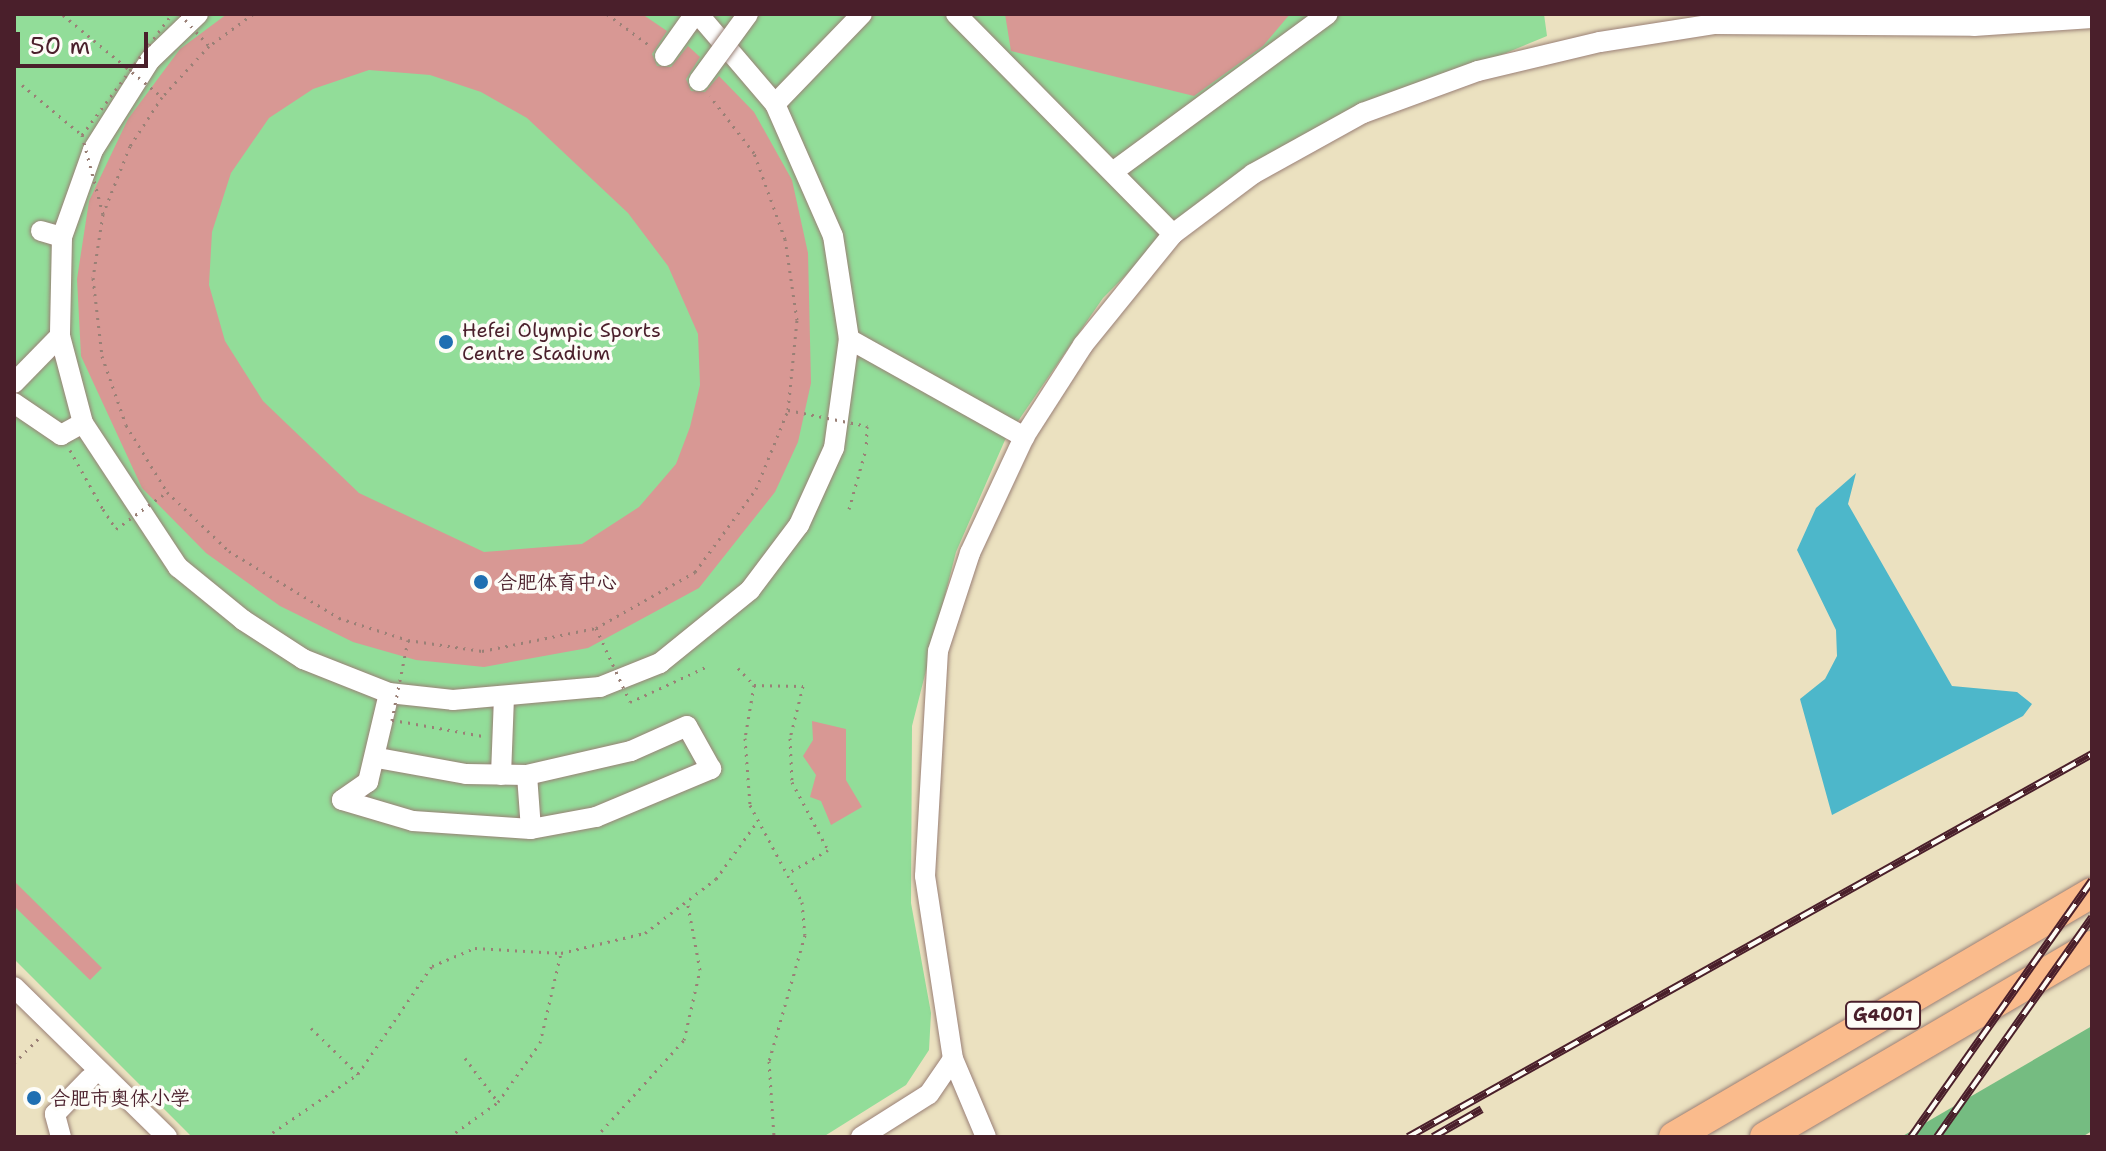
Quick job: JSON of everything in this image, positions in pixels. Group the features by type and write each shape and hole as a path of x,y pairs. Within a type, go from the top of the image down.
{"highway":[{"name":"G4001","path":"1674,1137 2092,893"},
{"name":"G4001","path":"1765,1137 2092,946"}],"street":[{"path":"198,14 150,60 93,150 62,237 60,336 83,423 178,567 303,659 389,693 504,698 600,687 660,663 750,590 799,525 834,448 849,339 833,236 775,104 697,14 665,56"},
{"path":"699,81 748,14"},
{"path":"775,104 862,14"},
{"path":"956,14 1173,234"},
{"path":"1114,171 1328,14"},
{"path":"986,1137 953,1059 925,876 938,651 970,553 1024,437 1083,345 1173,234 1253,174 1363,113 1478,71 1600,42 1714,24 1974,26 2092,18"},
{"path":"41,231 62,237"},
{"path":"14,383 60,336"},
{"path":"849,339 1024,437"},
{"path":"14,403 61,435 83,423"},
{"path":"378,758 501,775 527,775 631,751 687,726 711,769 596,817 531,829 413,821 342,800 368,782 378,758 389,693"},
{"path":"501,775 504,698"},
{"path":"527,775 531,829"},
{"path":"14,987 167,1137"},
{"path":"14,1006 148,1137"},
{"path":"861,1137 929,1094 953,1059"},
{"path":"56,1135 55,1114 89,1079"}],"path":[{"path":"82,135 126,67 172,14"},
{"path":"180,14 209,46"},
{"path":"253,14 209,46 162,97 130,146 103,214 93,278 102,356 126,425 167,492 229,551 291,593 339,618 408,640 482,651 596,628 695,572 756,489 788,410 797,320 785,239 754,153 699,81"},
{"path":"607,14 665,56"},
{"path":"63,15 162,97"},
{"path":"22,85 82,135 103,214"},
{"path":"788,410 867,426 866,449 849,509"},
{"path":"61,435 116,529 167,492"},
{"path":"596,628 630,702 708,666"},
{"path":"408,640 392,720 502,737"},
{"path":"738,668 754,685 803,686 790,738 792,782 828,850 789,873"},
{"path":"754,685 746,772 757,822 789,873 802,902 805,935 769,1061 774,1137"},
{"path":"266,1137 358,1074 417,981 455,952 561,953 645,933 688,905 757,822"},
{"path":"596,1137 684,1040 700,970 688,905"},
{"path":"449,1137 498,1102 551,1018 561,953"},
{"path":"311,1028 358,1074"},
{"path":"14,1063 43,1034"},
{"path":"465,1058 498,1102"}],"green space":[{"name":"合肥体育中心","path":"14,14 1544,14 1547,36 1305,136 1200,201 1103,298 1005,440 956,552 912,726 911,903 931,1013 929,1050 906,1085 823,1137 192,1137 14,959"},
{"path":"2092,1026 2092,1131 2082,1137 1901,1137"}],"water":[{"path":"1856,473 1848,504 1952,686 2017,692 2032,704 2023,716 1832,815 1800,699 1825,679 1837,656 1836,630 1797,550 1816,508"}],"building":[{"path":"227,14 642,14 667,31 652,54 657,66 671,67 688,46 700,57 686,79 691,91 705,92 719,76 754,112 792,180 808,253 811,383 798,442 775,492 699,588 588,648 484,667 416,660 353,642 280,606 206,553 142,488 81,356 77,279 89,201 128,119 180,49","holes":["369,70 430,75 481,92 527,118 628,213 668,266 698,334 700,385 690,427 676,464 639,507 582,544 484,552 359,493 263,401 225,341 209,285 212,232 231,173 269,118 313,89"]},
{"path":"1005,14 1290,14 1263,46 1194,96 1011,51"},
{"path":"812,721 846,729 846,780 862,807 831,825 821,801 810,797 816,775 803,756 813,740"},
{"path":"14,881 102,968 90,980 14,906"}],"railway":[{"path":"1408,1137 2092,754"},
{"path":"1911,1137 2092,880"},
{"path":"1937,1137 2092,917"},
{"path":"1433,1137 1482,1109"}],"place":[{"name":"Hefei Olympic Sports Centre Stadium","path":"446,342"},
{"name":"合肥体育中心","path":"481,582"},
{"name":"合肥市奥体小学","path":"34,1098"}]}
